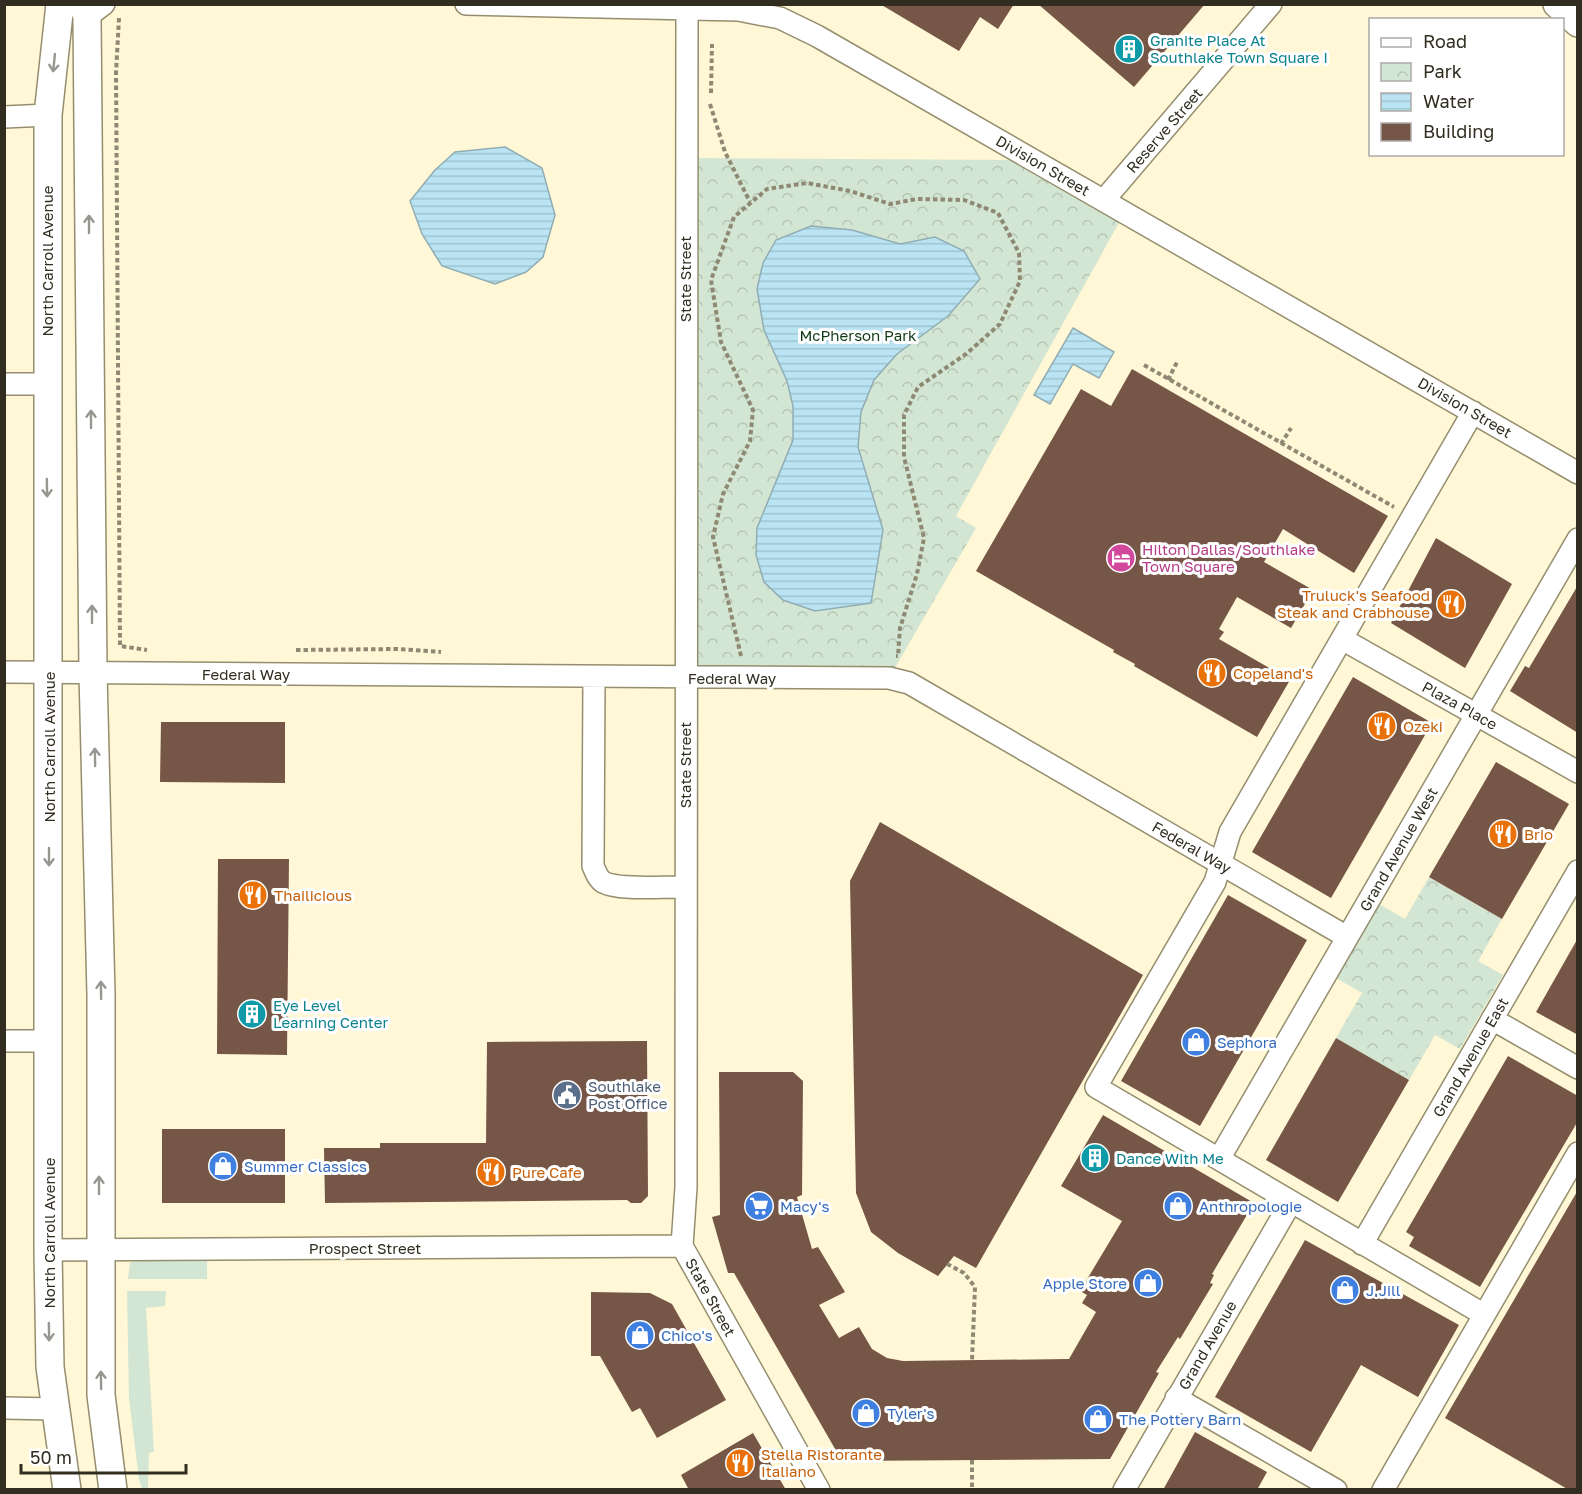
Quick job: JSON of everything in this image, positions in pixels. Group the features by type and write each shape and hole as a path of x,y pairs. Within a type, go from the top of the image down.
{"main road":[{"name":"North Carroll Avenue","path":"60,4 48,115 46,384 49,672 48,1250 50,1366 54,1409 67,1490"},
{"path":"1557,4 1578,23"},
{"path":"98,9 93,673 101,995 99,1250 101,1395 113,1490"}],"street":[{"name":"Division Street","path":"466,4 687,7 738,10 780,18 817,36 1578,473"},
{"name":"Reserve Street","path":"1104,200 1271,4"},
{"name":"State Street","path":"687,7 686,1187 682,1246 819,1490"},
{"path":"4,117 48,115"},
{"path":"4,384 46,384"},
{"path":"1473,412 1229,834 1215,882 1096,1087 1483,1314"},
{"name":"Grand Avenue West","path":"1218,1159 1578,539"},
{"name":"Plaza Place","path":"1342,639 1578,772"},
{"name":"Federal Way","path":"4,672 889,678 909,683 1347,937"},
{"path":"594,677 593,866 603,882 615,885 686,887"},
{"name":"Grand Avenue East","path":"1362,1244 1578,871"},
{"path":"1492,1019 1578,1068"},
{"path":"4,1041 49,1041"},
{"path":"1383,1490 1578,1153"},
{"name":"Grand Avenue","path":"1124,1490 1291,1202"},
{"name":"Prospect Street","path":"48,1250 682,1246"},
{"path":"1176,1398 1336,1490"},
{"path":"4,1408 54,1409"}],"path":[{"path":"98,9 116,73 120,646"},
{"path":"712,44 710,107 725,152 750,202"},
{"path":"752,656 741,656 713,537 723,494 750,441 753,410 721,342 711,280 734,217 766,189 807,183 850,191 890,204 917,199 964,200 998,213 1019,253 1020,281 1000,324 966,354 918,387 904,415 904,457 924,538 917,574 900,628 898,656 887,656"},
{"path":"1168,380 1177,362"},
{"path":"1144,365 1396,508"},
{"path":"1281,444 1292,428"},
{"path":"947,1264 964,1273 975,1287 972,1360"},
{"path":"972,1460 972,1490"}],"green space":[{"name":"McPherson Park","path":"685,158 1035,160 1125,212 956,516 976,528 889,678 685,678"},
{"path":"1429,877 1502,919 1478,961 1503,975 1460,1049 1435,1035 1409,1080 1336,1038 1362,993 1336,978 1379,904 1405,919"},
{"path":"207,1261 207,1279 128,1279 130,1262"},
{"path":"127,1291 166,1291 165,1306 146,1308 154,1452 149,1453 148,1489 142,1489 139,1479 129,1399"}],"water":[{"path":"505,147 542,168 555,215 543,257 526,272 495,284 442,266 422,234 410,201 435,170 455,152"},
{"path":"811,226 852,230 900,244 935,237 964,251 980,279 948,316 897,354 874,380 861,412 858,447 883,530 871,603 815,611 783,600 764,582 756,555 757,528 793,440 793,406 787,381 764,330 757,289 763,263 776,240"},
{"path":"1073,328 1114,352 1099,378 1073,364 1050,404 1034,395"}],"building":[{"path":"880,4 1014,4 998,29 980,17 959,51"},
{"name":"Granite Place At Southlake Town Square I","path":"1038,4 1205,4 1134,87"},
{"name":"Hilton Dallas/Southlake Town Square","path":"1132,369 1388,516 1354,573 1283,529 1264,562 1313,590 1291,628 1237,597 1219,629 1224,632 1219,639 1290,680 1257,737 1134,666 1135,664 1113,652 1114,650 976,571 1081,389 1111,406"},
{"name":"Truluck's Seafood Steak and Crabhouse","path":"1436,538 1512,584 1465,668 1391,623"},
{"path":"1578,585 1578,733 1510,691 1525,666 1529,668"},
{"path":"1353,677 1432,723 1331,898 1252,852"},
{"path":"161,722 285,722 285,783 160,782"},
{"name":"Brio","path":"1496,762 1569,804 1502,919 1429,877"},
{"path":"880,822 1143,975 976,1268 954,1256 938,1276 898,1253 871,1232 856,1193 850,881"},
{"path":"218,859 289,859 287,1055 217,1054"},
{"path":"1228,895 1307,940 1200,1126 1121,1081"},
{"path":"1578,938 1578,1035 1536,1012"},
{"path":"1336,1038 1409,1080 1338,1202 1266,1160"},
{"name":"Southlake Post Office","path":"647,1041 648,1196 641,1203 631,1203 627,1200 325,1203 324,1148 380,1148 380,1143 486,1143 487,1042"},
{"path":"1508,1056 1578,1096 1578,1121 1480,1287 1409,1246 1414,1237 1406,1232"},
{"path":"719,1072 793,1072 803,1081 802,1195 797,1197 812,1249 818,1247 845,1292 819,1305 839,1338 859,1327 872,1349 887,1358 903,1361 1069,1359 1096,1312 1082,1303 1087,1295 1080,1291 1122,1221 1061,1186 1103,1115 1254,1203 1212,1274 1214,1275 1210,1283 1213,1284 1180,1339 1178,1337 1156,1372 1159,1373 1110,1459 842,1461 734,1273 728,1273 712,1217 720,1215"},
{"name":"Summer Classics","path":"162,1129 285,1129 285,1203 162,1203"},
{"path":"1578,1190 1578,1490 1569,1490 1445,1418"},
{"path":"1305,1240 1459,1325 1418,1397 1361,1365 1311,1452 1215,1397"},
{"name":"Chico's","path":"591,1292 650,1293 672,1304 726,1400 657,1438 640,1408 632,1412 600,1356 591,1356"},
{"path":"1195,1432 1267,1472 1257,1490 1163,1490"},
{"path":"753,1433 786,1490 689,1490 681,1475"}],"place":[{"name":"Granite Place At Southlake Town Square I","path":"1129,49"},
{"name":"Hilton Dallas/Southlake Town Square","path":"1121,558"},
{"name":"Truluck's Seafood Steak and Crabhouse","path":"1451,604"},
{"name":"Copeland's","path":"1212,673"},
{"name":"Ozeki","path":"1382,726"},
{"name":"Brio","path":"1503,834"},
{"name":"Thailicious","path":"253,895"},
{"name":"Eye Level Learning Center","path":"252,1014"},
{"name":"Sephora","path":"1196,1042"},
{"name":"Southlake Post Office","path":"567,1095"},
{"name":"Dance With Me","path":"1095,1158"},
{"name":"Summer Classics","path":"223,1166"},
{"name":"Pure Cafe","path":"491,1172"},
{"name":"Macy's","path":"759,1206"},
{"name":"Anthropologie","path":"1178,1206"},
{"name":"Apple Store","path":"1148,1283"},
{"name":"J.Jill","path":"1345,1290"},
{"name":"Chico's","path":"640,1335"},
{"name":"Tyler's","path":"866,1413"},
{"name":"The Pottery Barn","path":"1098,1419"},
{"name":"Stella Ristorante Italiano","path":"740,1463"}]}
